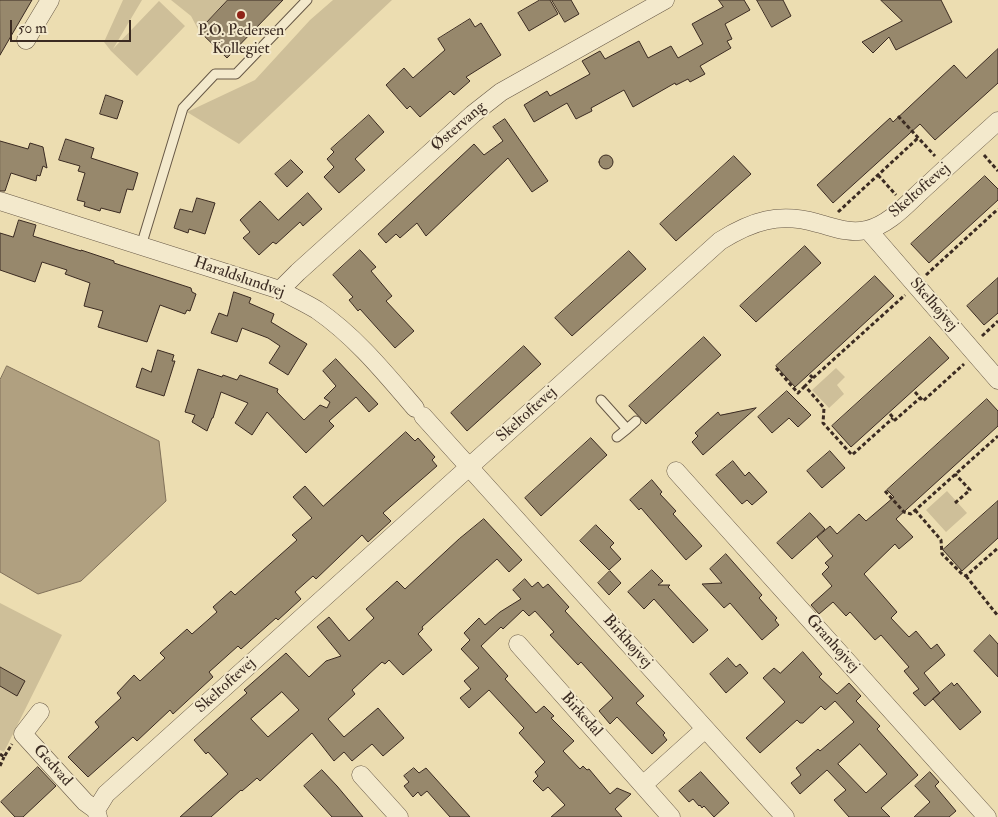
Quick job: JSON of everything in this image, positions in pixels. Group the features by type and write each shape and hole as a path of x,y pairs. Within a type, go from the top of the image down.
{"street":[{"path":"26,40 50,0"},
{"name":"Østervang","path":"280,290 473,114 501,92 665,0"},
{"name":"Skeltoftevej","path":"97,814 106,794 720,241 744,227 773,218 785,218 848,231 868,230 890,218 998,122"},
{"name":"Haraldslundvej","path":"0,201 280,290 316,309 349,336 380,367 469,467"},
{"name":"Skelhøjvej","path":"868,230 998,380"},
{"name":"Birkhøjvej","path":"469,467 785,817"},
{"name":"Granhøjvej","path":"676,471 987,817"},
{"name":"Birkedal","path":"518,644 671,817"},
{"name":"Gedvad","path":"40,712 23,734 97,814"},
{"path":"643,786 705,729"},
{"path":"361,775 399,817"}],"lane":[{"path":"141,246 183,108 215,74 236,74 307,0"},
{"path":"600,400 627,429"},
{"path":"617,437 636,421"}],"path":[{"path":"898,116 946,168"},
{"path":"824,225 918,138"},
{"path":"973,144 998,171"},
{"path":"878,175 905,205"},
{"path":"776,368 798,393 998,210"},
{"path":"884,308 887,312"},
{"path":"916,392 923,401 998,322"},
{"path":"859,330 862,334"},
{"path":"835,352 838,356"},
{"path":"810,375 814,378"},
{"path":"805,386 824,408 823,423 852,455 867,438 893,418 895,420 920,398"},
{"path":"890,414 893,418"},
{"path":"885,491 904,512 911,514 998,436 994,431"},
{"path":"970,453 974,458"},
{"path":"955,503 970,490 956,474"},
{"path":"946,475 949,480"},
{"path":"921,498 925,502"},
{"path":"915,510 941,540 942,554 966,576 998,616"},
{"path":"966,576 998,548"},
{"path":"977,559 980,564"},
{"path":"0,766 4,756"}],"shaded area":[{"path":"123,0 142,0 113,49 159,1 185,26 137,76 104,42"},
{"path":"171,0 228,0 199,31 191,16"},
{"path":"333,0 392,0 239,144 187,112 255,80 310,20"},
{"path":"7,366 159,441 166,501 81,581 38,594 0,572 0,380"},
{"path":"836,368 845,377 837,385 844,394 829,408 812,390"},
{"path":"947,491 967,513 946,532 926,510"},
{"path":"0,603 62,635 4,752 0,750"}],"building":[{"path":"0,0 32,0 0,55"},
{"name":"P.O. Pedersen Kollegiet","path":"228,0 283,0 227,58 199,31"},
{"path":"540,0 550,0 558,14 529,31 518,13"},
{"path":"552,0 571,0 579,14 565,22"},
{"path":"719,0 744,0 750,10 725,24 732,39 727,41 731,48 700,66 705,74 690,82 688,79 676,85 675,83 633,107 624,90 591,108 592,111 576,119 567,103 534,122 524,105 547,91 550,96 590,74 582,61 600,51 605,59 639,41 648,58 671,46 678,58 703,44 692,24 723,7"},
{"path":"757,0 783,0 791,16 772,27"},
{"path":"881,0 941,0 952,22 896,50 889,37 873,53 862,42 902,21"},
{"path":"470,19 475,27 481,23 501,55 466,77 470,81 454,95 450,91 420,117 410,106 407,109 386,85 404,68 413,78 445,50 438,39"},
{"path":"998,49 998,83 935,140 920,124 833,203 817,185 890,118 893,122 954,65 966,78"},
{"path":"106,95 123,101 117,119 100,114"},
{"path":"369,115 384,132 355,159 365,170 339,193 324,177 334,167 327,159 334,152 331,149"},
{"path":"505,119 548,181 532,192 508,158 426,236 417,223 400,238 396,234 386,243 378,234 474,144 484,155 503,141 493,127"},
{"path":"66,139 94,148 91,158 138,173 133,190 127,189 120,213 101,208 100,211 84,206 85,202 77,200 85,173 78,171 80,166 59,160"},
{"path":"0,141 28,149 30,143 43,147 47,168 43,166 40,176 37,175 36,181 11,173 5,191 0,191"},
{"path":"603,155 609,155 613,162 609,169 603,169 599,165 599,159"},
{"path":"734,156 751,174 676,241 660,224"},
{"path":"291,160 303,172 287,187 275,174"},
{"path":"985,176 998,189 998,200 929,263 911,244"},
{"path":"308,193 322,209 303,226 300,222 276,244 273,242 259,255 243,238 250,232 240,220 260,201 278,220"},
{"path":"197,198 215,203 205,234 189,229 188,233 174,228 180,209 192,212"},
{"path":"19,220 36,225 33,236 81,250 114,261 114,263 191,288 192,292 196,294 190,311 187,310 185,314 160,305 147,342 98,327 103,311 84,306 90,283 65,274 67,270 42,262 35,282 0,270 0,233 13,237"},
{"path":"805,246 821,263 756,322 740,306"},
{"path":"360,250 376,267 371,271 392,296 386,301 414,331 395,348 360,309 358,311 349,300 353,297 333,275"},
{"path":"629,251 646,269 572,336 555,318"},
{"path":"875,276 894,296 795,387 776,366"},
{"path":"998,278 998,313 984,325 967,306"},
{"path":"234,292 251,298 249,303 274,314 271,322 307,344 288,375 269,363 280,346 268,338 242,328 237,342 211,333 219,313 227,316"},
{"path":"704,337 721,355 646,424 629,406"},
{"path":"930,337 949,358 851,447 832,426"},
{"path":"524,346 541,364 467,431 451,413"},
{"path":"158,350 174,355 172,361 175,361 164,396 136,387 142,368 151,372"},
{"path":"336,359 378,404 369,412 356,397 329,421 334,426 306,453 267,412 252,435 235,423 248,403 221,392 207,431 192,422 195,415 185,412 198,369 237,380 240,375 278,389 277,392 304,420 320,405 327,408 330,402 324,398 336,386 323,371"},
{"path":"787,391 811,415 798,427 789,418 772,433 758,417"},
{"path":"987,399 998,411 998,426 896,519 913,537 899,549 895,544 864,574 897,612 891,618 909,637 916,631 931,649 937,644 945,655 924,673 940,693 925,706 913,693 919,689 904,671 909,667 881,635 875,640 850,612 846,616 833,602 819,614 811,605 832,586 822,574 829,567 825,563 833,556 817,537 830,526 837,534 859,514 866,521 894,497 887,490"},
{"path":"756,408 703,455 692,442 698,436 695,433 718,412 720,415"},
{"path":"406,432 415,441 418,438 435,457 432,460 437,466 383,513 391,521 368,542 362,535 316,579 313,576 295,592 301,599 241,649 238,646 209,672 213,677 173,714 170,710 137,741 133,737 88,777 68,757 99,727 95,722 121,698 117,693 134,675 140,681 165,658 160,653 187,629 192,634 217,612 213,607 231,591 235,595 297,540 292,535 312,518 293,497 305,486 323,506"},
{"path":"591,438 607,455 541,516 525,498"},
{"path":"830,451 845,468 822,488 807,471"},
{"path":"733,461 745,476 749,472 767,492 752,505 747,500 742,504 716,475"},
{"path":"652,480 662,492 660,494 676,511 673,514 702,546 686,560 641,508 639,510 630,500"},
{"path":"998,501 998,538 962,571 943,550"},
{"path":"810,513 825,529 792,559 777,543"},
{"path":"484,519 522,560 509,572 497,559 422,627 423,629 418,634 432,650 403,675 389,660 385,664 382,662 352,690 355,694 328,719 344,737 378,708 404,738 383,756 372,744 352,761 344,752 334,761 312,733 260,781 257,778 211,817 180,817 228,774 194,740 247,693 244,690 286,653 309,677 326,661 341,656 317,627 329,617 349,641 374,618 366,609 397,581 405,589 459,539","holes":["282,692 299,710 268,737 251,719"]},
{"path":"596,525 614,543 610,547 621,559 609,570 580,541"},
{"path":"726,554 762,595 759,598 777,618 775,620 779,625 762,640 730,603 724,608 702,584 722,583 710,569"},
{"path":"652,570 663,581 658,585 670,585 668,587 708,630 693,643 654,599 644,609 628,592"},
{"path":"610,571 621,583 609,595 598,583"},
{"path":"525,579 532,587 538,582 543,588 548,584 569,607 565,611 644,696 636,703 665,733 663,735 667,740 652,754 617,717 610,724 599,711 613,698 581,662 578,665 550,635 554,632 535,611 529,616 523,610 481,646 508,676 505,679 536,713 544,706 554,716 551,718 574,741 563,751 580,769 583,766 587,770 589,769 610,794 617,788 631,794 615,809 622,817 551,817 565,805 548,787 543,791 533,781 538,776 535,772 545,762 519,733 524,728 489,690 469,708 460,698 471,689 464,681 479,668 461,649 470,640 464,633 479,618 485,625 500,612 521,599 513,590"},
{"path":"990,635 998,644 998,677 974,651"},
{"path":"803,652 822,674 819,677 837,694 849,683 861,696 856,701 880,726 877,729 918,775 881,808 890,817 849,817 834,800 846,790 827,770 800,794 791,783 801,775 796,768 818,749 820,751 854,722 835,701 825,710 821,706 803,723 797,720 760,753 746,738 785,702 763,678 774,668 780,673","holes":["860,744 887,774 866,793 838,764"]},
{"path":"728,658 736,667 740,664 748,673 726,693 710,674"},
{"path":"0,667 25,681 17,696 0,686"},
{"path":"952,683 954,686 957,683 981,712 960,730 933,699"},
{"path":"38,767 56,786 23,817 15,817 1,802"},
{"path":"414,768 419,773 426,768 470,817 450,817 427,791 421,796 418,792 413,797 404,786 409,782 404,776"},
{"path":"322,770 363,817 332,817 304,786"},
{"path":"701,772 729,803 714,817 704,806 702,808 693,799 689,802 679,791"},
{"path":"930,772 939,782 935,786 956,811 949,817 914,817 930,802 915,786"}],"place":[{"name":"P.O. Pedersen Kollegiet","path":"241,15"}]}
